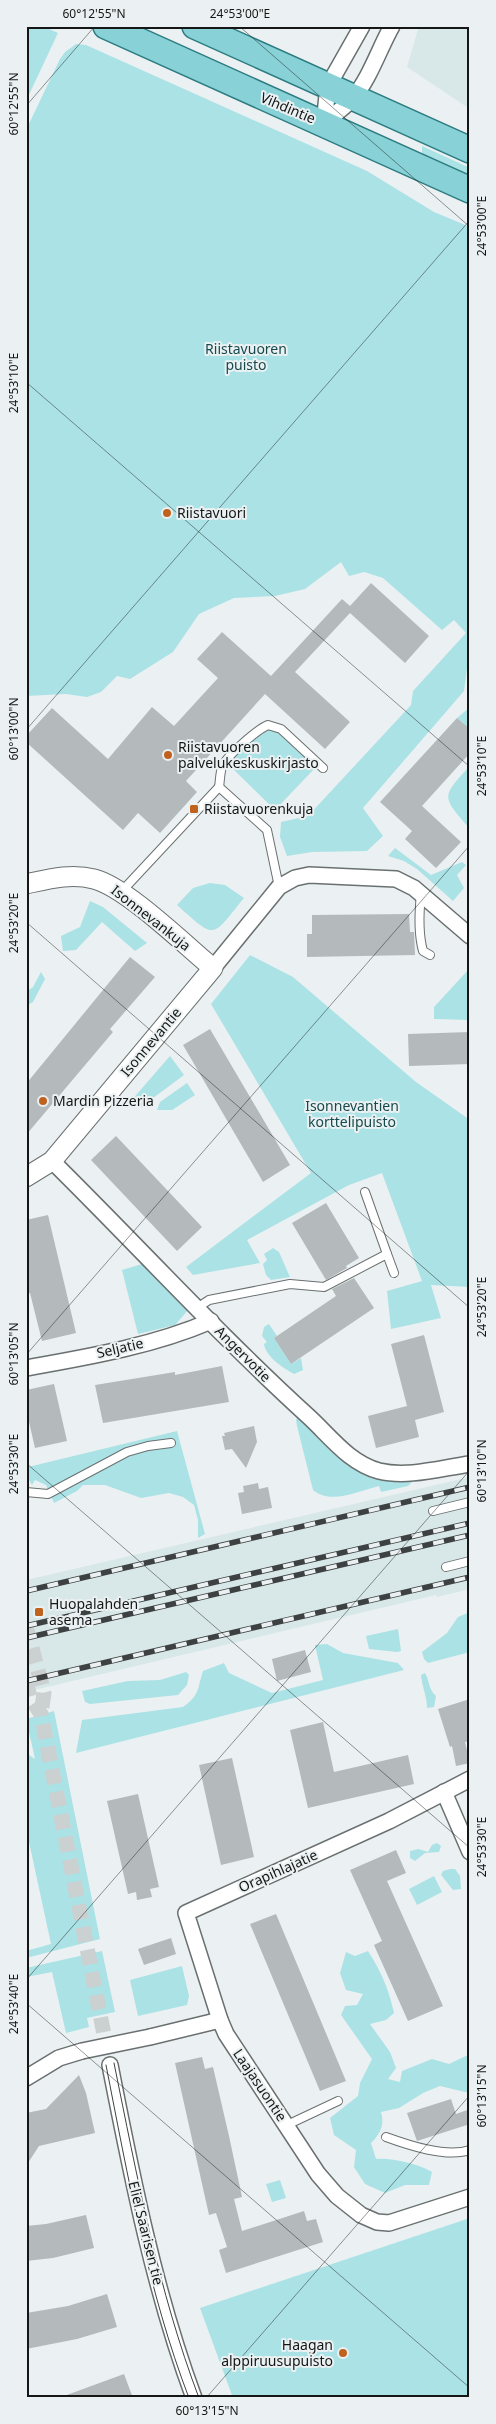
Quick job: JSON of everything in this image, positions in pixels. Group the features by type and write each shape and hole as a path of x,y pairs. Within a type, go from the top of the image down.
{"main road":[{"name":"Vihdintie","path":"106,26 470,190"},
{"path":"195,26 470,150"}],"street":[{"path":"324,124 328,86 362,26"},
{"path":"324,124 353,97 369,72 378,50 392,26"},
{"name":"Isonnevankuja","path":"26,884 58,877 80,876 103,882 121,892 213,968"},
{"path":"279,887 295,878 309,876 384,877 400,881 421,894 470,936"},
{"name":"Isonnevantie","path":"26,1177 52,1161 279,887"},
{"name":"Angervotie","path":"52,1161 197,1308 338,1446 363,1464 379,1471 398,1473 418,1472 470,1464"},
{"name":"Seljatie","path":"26,1368 182,1334 211,1321"},
{"name":"Orapihlajatie","path":"220,2020 186,1913 389,1821 470,1779"},
{"path":"444,1792 470,1852"},
{"path":"26,2078 59,2058 82,2051 220,2020"},
{"name":"Laajasuontie","path":"220,2020 226,2034 318,2174 337,2196 367,2219 389,2223 470,2197"},
{"name":"Eliel Saarisen tie","path":"110,2065 145,2236 176,2346 194,2398"}],"lane":[{"path":"121,892 220,787 222,767 260,728 268,725 281,729 324,768"},
{"path":"220,787 267,830 279,887"},
{"path":"421,894 419,910 420,942 423,951 430,954"},
{"path":"364,1192 394,1273"},
{"path":"197,1308 209,1300 290,1284 324,1287 387,1254"},
{"path":"26,1492 48,1494 127,1452 148,1446 171,1443"},
{"path":"433,1511 470,1502"},
{"path":"446,1567 470,1561"},
{"path":"287,2125 338,2101"},
{"path":"386,2137 411,2146 460,2153 470,2150"}],"shaded area":[{"path":"419,26 470,26 470,109 407,67"},
{"path":"470,1477 470,1589 437,1597 436,1595 26,1692 26,1580"}],"green space":[{"path":"26,26 43,26 58,33 26,101"},
{"name":"Riistavuoren puisto","path":"76,44 86,45 367,171 434,212 470,227 470,665 467,668 464,691 363,808 383,836 367,851 312,852 287,856 280,837 281,822 308,816 411,705 413,691 466,633 454,620 442,630 383,578 364,572 349,576 341,562 305,589 275,596 234,598 199,614 173,652 130,679 117,676 101,692 87,697 66,694 26,696 26,130 60,59 65,52"},
{"path":"422,146 470,168 470,179 422,157"},
{"path":"470,707 470,729 457,718"},
{"path":"271,729 283,735 316,767 275,810 228,764 261,732"},
{"path":"470,766 470,829 454,810 448,797 453,785"},
{"path":"395,848 431,875 462,862 466,865 457,875 464,888 453,901 417,869 404,861 388,856"},
{"path":"210,883 225,885 244,898 225,921 213,930 200,925 177,905 193,888"},
{"path":"90,901 103,907 147,943 135,951 102,922 76,950 63,951 61,936 80,927"},
{"name":"Isonnevantien korttelipuisto","path":"250,955 293,977 416,1082 470,1120 470,1287 431,1285 441,1318 391,1329 387,1291 422,1281 382,1173 349,1185 247,1240 260,1263 193,1275 186,1267 311,1173 211,1004"},
{"path":"470,968 470,1020 434,1019 434,1007"},
{"path":"41,972 45,979 33,1002 26,1006 26,992 33,987"},
{"path":"170,1056 184,1075 141,1107 130,1102"},
{"path":"187,1083 195,1095 172,1110 157,1110 160,1102"},
{"path":"273,1248 279,1252 290,1277 271,1280 266,1275 263,1264 267,1260 264,1254"},
{"path":"142,1264 188,1310 175,1325 138,1334 122,1270"},
{"path":"269,1324 277,1336 274,1338 291,1364 301,1358 303,1370 294,1374 271,1358 265,1349 264,1344 267,1342 262,1336 264,1327"},
{"path":"300,1418 325,1445 349,1464 376,1476 393,1480 413,1481 408,1486 381,1492 379,1486 345,1496 337,1497 320,1494 313,1490 297,1426 296,1419"},
{"path":"177,1431 205,1534 198,1538 198,1520 194,1505 183,1497 169,1493 141,1498 105,1485 83,1485 77,1491 54,1503 46,1485 35,1480 32,1485 26,1475 26,1461 28,1467"},
{"path":"470,1612 470,1652 428,1663 424,1659 422,1652 447,1633 458,1617"},
{"path":"398,1629 401,1651 369,1649 366,1636"},
{"path":"327,1644 343,1653 398,1663 404,1670 76,1753 82,1720 183,1707 195,1695 203,1671 224,1663 229,1673 272,1693 323,1680 315,1645"},
{"path":"186,1672 189,1675 187,1685 178,1695 90,1704 85,1702 82,1691 128,1681 160,1680"},
{"path":"425,1673 436,1696 434,1707 427,1708 421,1675"},
{"path":"54,1711 100,1939 26,1958 26,1951 51,1944 26,1828 26,1753 35,1759 26,1719"},
{"path":"437,1843 441,1846 439,1852 425,1853 415,1861 410,1858 410,1851 418,1849 428,1852 432,1845"},
{"path":"455,1869 460,1876 461,1889 453,1890 441,1875 443,1871"},
{"path":"434,1876 442,1892 417,1905 409,1889"},
{"path":"102,1951 115,2012 87,2018 89,2027 66,2033 52,1972 26,1977 26,1968"},
{"path":"368,1951 384,1981 394,2013 386,2020 370,2024 390,2052 396,2068 388,2079 400,2082 402,2071 432,2059 449,2064 470,2054 469,2093 440,2086 423,2093 399,2108 381,2112 381,2129 371,2143 376,2159 404,2162 420,2166 432,2172 429,2185 405,2185 385,2193 365,2184 354,2167 356,2150 334,2135 330,2118 358,2096 360,2083 372,2059 341,2015 345,2006 357,2005 363,1994 346,1990 340,1973 346,1952 355,1956"},
{"path":"182,1966 189,1996 187,2005 138,2016 130,1980"},
{"path":"280,2180 286,2198 272,2202 266,2184"},
{"name":"Haagan alppiruusupuisto","path":"470,2218 470,2398 233,2398 200,2308"}],"building":[{"path":"371,583 429,636 405,663 350,613 295,672 350,722 325,749 265,694 186,781 197,792 160,833 138,813 123,830 26,742 26,736 52,708 108,759 152,707 174,726 218,678 197,659 222,632 271,676 342,599 350,606"},
{"path":"457,718 470,729 470,753 422,806 461,842 436,868 405,839 412,831 380,802"},
{"path":"409,914 410,932 414,932 415,955 307,957 307,934 312,934 312,915"},
{"path":"130,957 155,977 110,1029 113,1032 26,1135 26,1084"},
{"path":"210,1029 290,1165 263,1182 183,1045"},
{"path":"470,1032 470,1064 409,1066 408,1034"},
{"path":"116,1136 202,1227 177,1251 91,1160"},
{"path":"326,1203 359,1258 346,1266 347,1268 326,1280 292,1223"},
{"path":"48,1215 76,1333 42,1341 30,1293 26,1294 26,1220"},
{"path":"354,1278 374,1308 291,1364 274,1338 336,1296 332,1289"},
{"path":"424,1335 444,1412 415,1420 419,1437 376,1448 368,1416 407,1406 391,1344"},
{"path":"222,1366 229,1402 103,1423 95,1385 175,1372 175,1375"},
{"path":"54,1384 67,1441 35,1448 26,1409 26,1390"},
{"path":"254,1426 257,1442 246,1468 232,1449 225,1450 222,1436 225,1436 224,1433"},
{"path":"258,1483 259,1489 268,1487 272,1508 242,1514 238,1493 244,1492 243,1486"},
{"path":"305,1650 311,1672 277,1681 272,1659"},
{"path":"470,1699 470,1741 465,1742 470,1763 456,1766 452,1746 450,1747 438,1709"},
{"path":"323,1722 334,1772 408,1755 414,1784 308,1808 290,1730"},
{"path":"232,1758 254,1857 221,1865 199,1765"},
{"path":"138,1794 159,1887 150,1889 152,1897 137,1900 136,1892 128,1894 107,1801"},
{"path":"396,1850 406,1873 387,1881 443,2006 408,2021 374,1945 382,1941 350,1870"},
{"path":"276,1914 346,2081 320,2091 250,1924"},
{"path":"171,1938 176,1954 144,1965 138,1949"},
{"path":"202,2057 205,2069 213,2067 229,2136 242,2197 234,2199 242,2231 304,2211 307,2221 316,2219 323,2242 226,2273 219,2250 227,2247 216,2213 209,2215 175,2063"},
{"path":"79,2075 86,2093 95,2133 39,2146 26,2166 26,2113 46,2109"},
{"path":"451,2099 456,2114 470,2109 470,2124 417,2141 407,2113"},
{"path":"86,2215 94,2248 53,2258 26,2261 26,2226 46,2224"},
{"path":"107,2294 117,2327 77,2339 26,2349 26,2313 68,2306"},
{"path":"124,2374 133,2398 65,2398 64,2396"}],"tunnel":[{"path":"26,1626 44,1693 41,1714"},
{"path":"26,1682 30,1697 41,1714 110,2065"}],"tram line":[{"path":"114,2063 140,2190 160,2274 199,2398"},
{"path":"106,2065 140,2233 162,2317 189,2398"}],"railway":[{"path":"26,1591 470,1487"},
{"path":"26,1626 470,1523"},
{"path":"26,1638 470,1535"},
{"path":"26,1681 470,1577"}],"place":[{"name":"Riistavuori","path":"167,513"},
{"name":"Riistavuoren palvelukeskuskirjasto","path":"168,755"},
{"name":"Riistavuorenkuja","path":"194,809"},
{"name":"Mardin Pizzeria","path":"43,1101"},
{"name":"Huopalahden asema","path":"39,1612"},
{"name":"Haagan alppiruusupuisto","path":"343,2353"}]}
